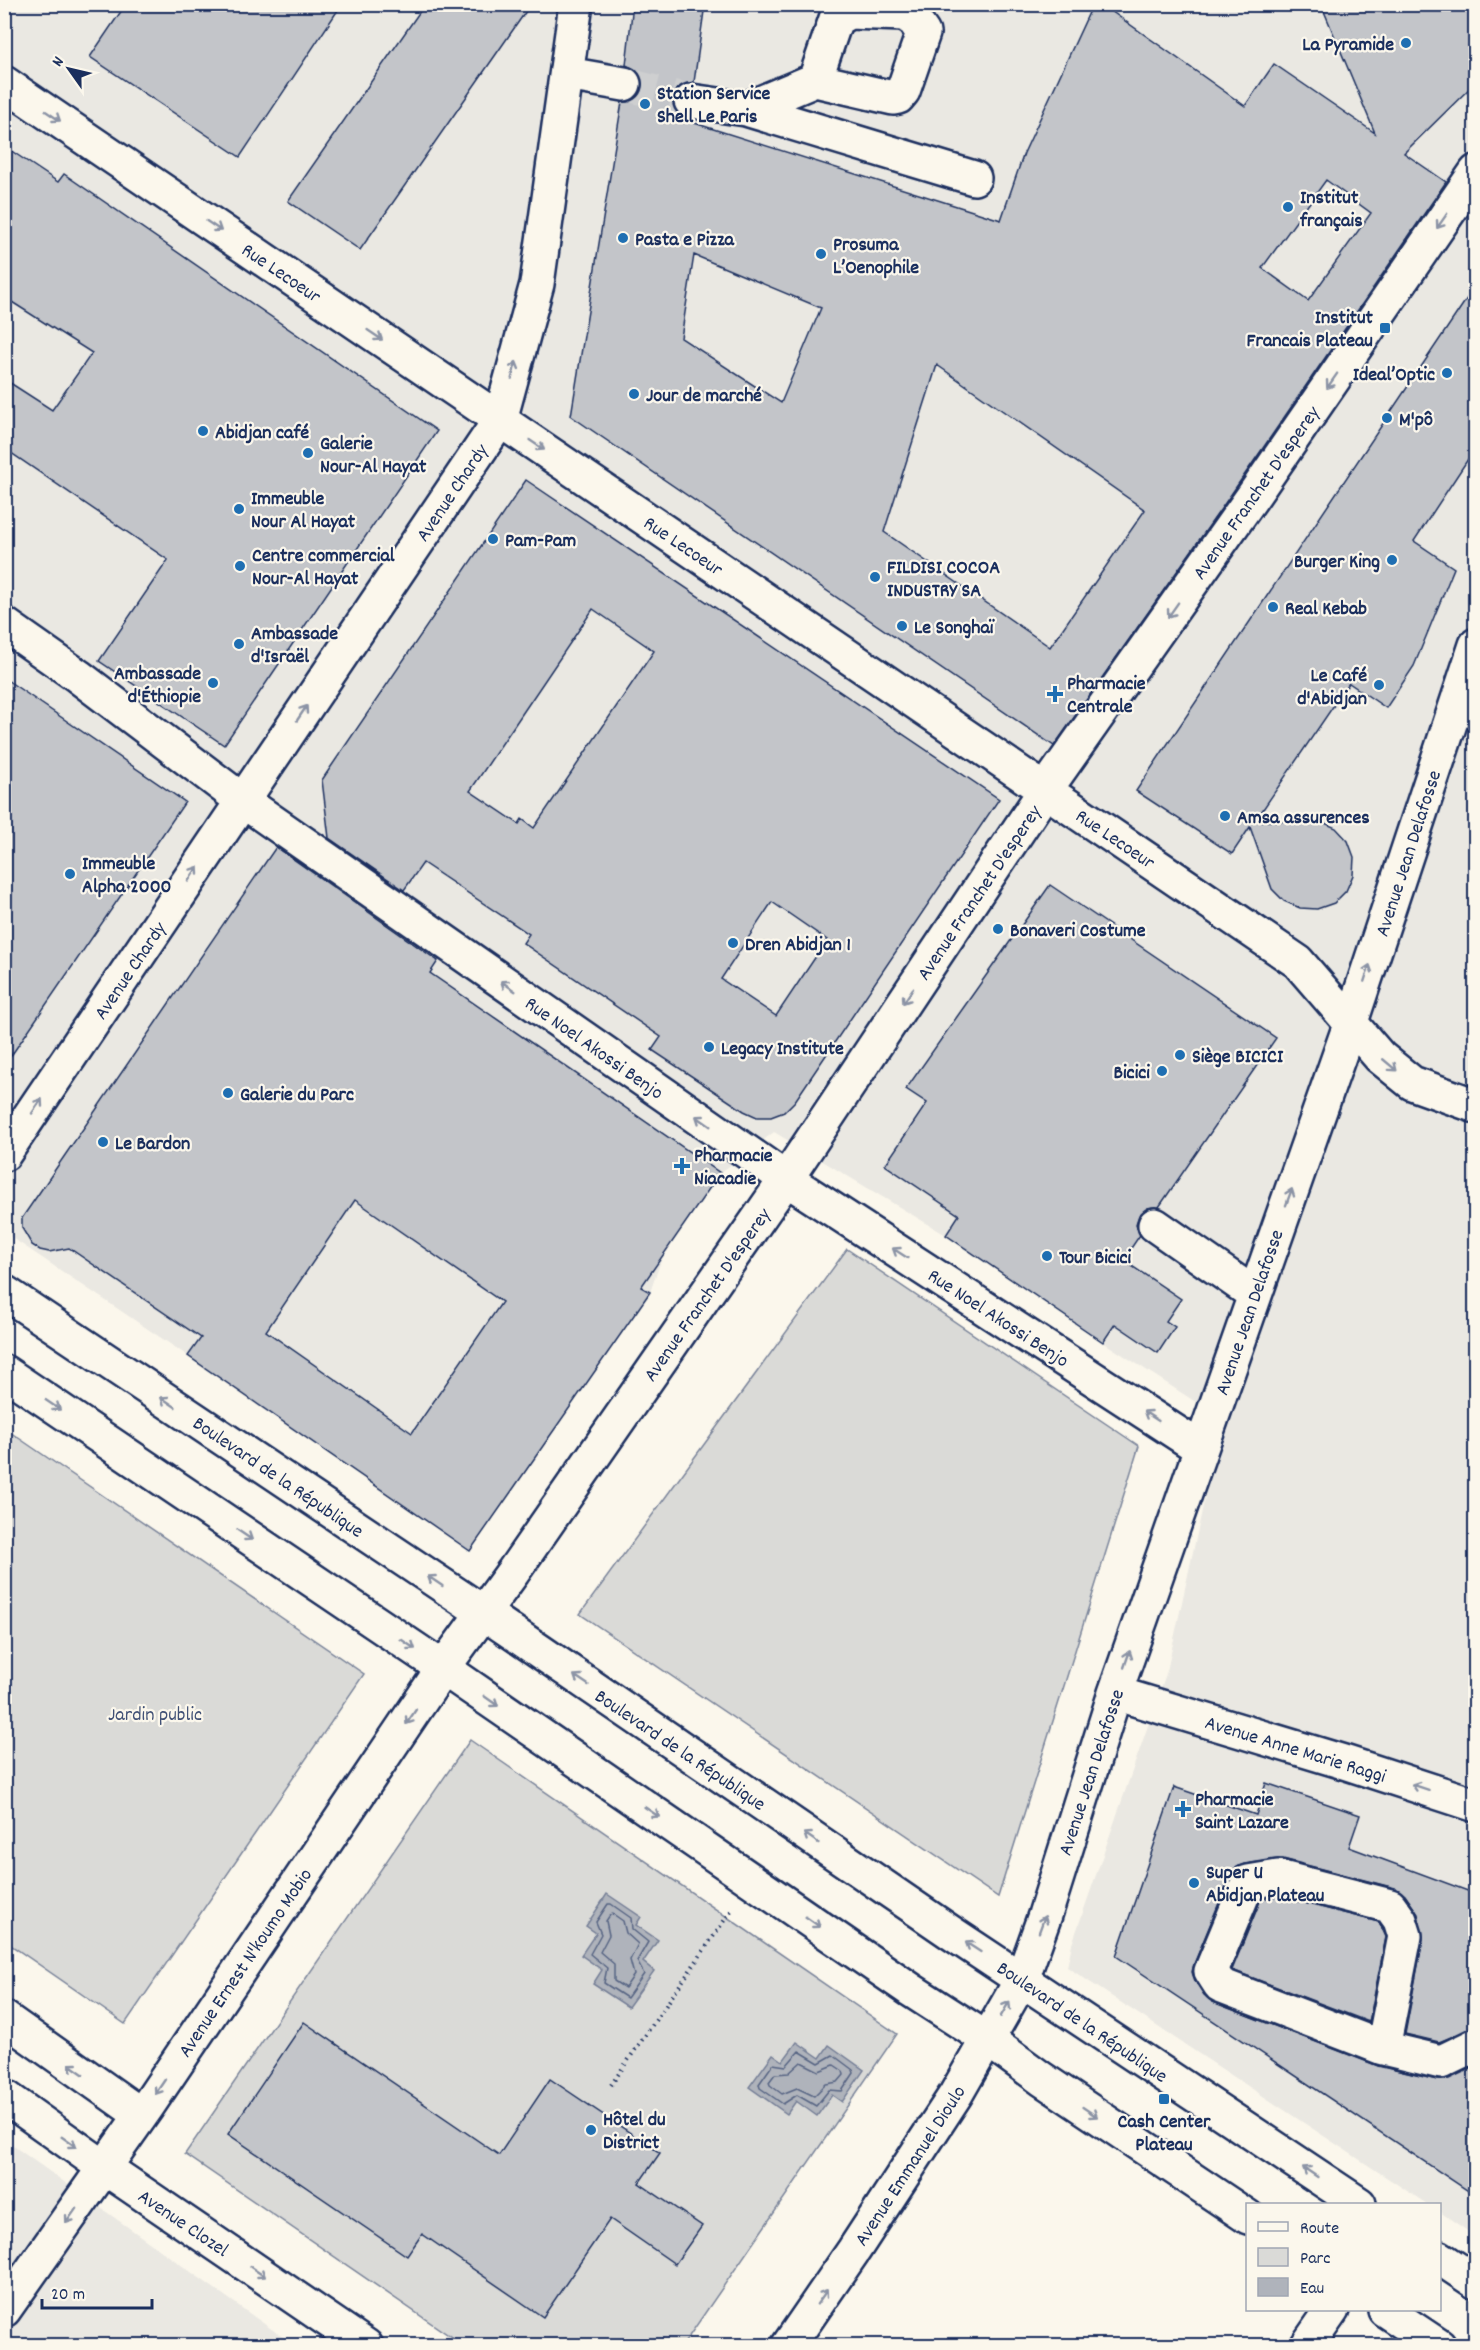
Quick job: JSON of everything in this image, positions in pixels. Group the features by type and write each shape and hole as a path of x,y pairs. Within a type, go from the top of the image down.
{"street":[{"name":"Avenue Chardy","path":"4,1154 500,420 537,284 576,4"},
{"path":"567,74 624,84"},
{"path":"746,109 815,80"},
{"name":"Rue Lecoeur","path":"4,83 1298,962 1380,1057 1412,1083 1476,1106"},
{"path":"691,100 746,109 974,178"},
{"name":"Avenue Franchet D'esperey","path":"484,1613 786,1179 1046,789 1253,496 1476,172"},
{"name":"Rue Noel Akossi Benjo","path":"4,624 78,676 243,801 786,1179 1200,1448"},
{"name":"Avenue Jean Delafosse","path":"1022,1979 1045,1915 1115,1693 1351,1022 1476,645"},
{"path":"1155,1225 1254,1294"},
{"name":"Boulevard de la République","path":"4,1292 484,1613 1356,2203"},
{"path":"4,1372 443,1668 911,1990 987,2039 1042,2079 1246,2216"},
{"name":"Avenue Ernest N'koumo Mobio","path":"4,2310 105,2168 443,1668 484,1613"},
{"name":"Avenue Anne Marie Raggi","path":"1115,1693 1347,1763 1476,1805"},
{"path":"1383,2048 1405,1936 1400,1920 1390,1906 1278,1877 1248,1882 1211,1971 1220,1984 1383,2048 1441,2062 1476,2045"},
{"name":"Avenue Emmanuel Dioulo","path":"788,2346 956,2094 1022,1979"},
{"path":"4,2018 141,2115"},
{"name":"Avenue Clozel","path":"4,2096 105,2168 366,2346"},
{"path":"1441,2259 1476,2282"},
{"path":"1308,2346 1331,2311"},
{"path":"1386,2311 1439,2346"}],"path":[{"path":"611,2085 752,1880"}],"shaded area":[{"path":"4,5 1475,5 1475,2236 1441,2213 1441,2203 1425,2203 1067,1967 1072,1944 1167,1671 1222,1419 1103,1342 946,1235 774,1132 720,1173 663,1255 650,1292 470,1551 5,1233"},
{"path":"5,2140 294,2345 5,2345"}],"green space":[{"path":"847,1249 1139,1446 998,1897 580,1614"},
{"name":"Jardin public","path":"4,1428 364,1674 125,2024 5,1941"},
{"path":"470,1740 897,2034 683,2345 463,2345 185,2154"}],"water":[{"path":"607,1894 641,1917 636,1925 658,1940 643,1962 654,1971 628,2007 593,1984 602,1970 581,1955 596,1933 586,1926"},
{"path":"797,2042 820,2058 829,2045 864,2070 842,2102 832,2095 817,2116 796,2101 787,2114 749,2087 773,2054 783,2061"}],"building":[{"path":"126,4 342,4 240,157 90,57"},
{"path":"425,4 531,4 360,250 288,201"},
{"path":"633,4 705,4 694,82 684,84 677,89 673,98 673,107 680,116 688,121 1001,220 1024,153 1093,4 1101,4 1245,106 1274,64 1375,133 1321,4 1476,4 1476,82 1404,153 1446,182 1221,509 1054,746 571,416 622,102 630,102 638,96 642,87 642,78 636,70 626,65","holes":["1326,180 1371,213 1308,301 1262,268","694,255 821,308 781,403 681,338","937,365 1145,510 1050,647 884,532"]},
{"name":"Immeuble Nour Al Hayat","path":"4,146 58,182 64,174 437,431 224,745 99,661 168,560 4,448 4,379 52,410 92,353 4,297"},
{"path":"1476,285 1476,447 1414,541 1454,568 1414,666 1386,708 1349,683 1255,821 1320,821 1336,828 1348,841 1354,857 1353,875 1346,891 1334,903 1317,909 1300,908 1284,901 1272,889 1250,827 1232,854 1136,791"},
{"path":"526,480 999,799 795,1101 784,1112 771,1117 757,1117 744,1111 652,1050 661,1037 523,943 529,934 423,863 404,890 329,838 322,780","holes":["593,609 654,651 534,828 522,819 519,824 470,791","772,902 827,940 776,1016 721,979"]},
{"name":"Immeuble Alpha 2000","path":"4,678 185,802 4,1066"},
{"path":"276,847 438,961 430,973 720,1173 641,1287 650,1292 470,1551 188,1356 201,1338 69,1248 49,1252 32,1245 22,1228 22,1218","holes":["355,1200 502,1302 412,1433 266,1331"]},
{"name":"Siège BICICI","path":"1050,885 1276,1038 1159,1207 1148,1208 1139,1215 1136,1224 1140,1235 1123,1260 1181,1299 1166,1321 1175,1327 1158,1353 1115,1324 1103,1342 946,1235 959,1215 885,1165 927,1103 906,1089"},
{"path":"1266,1783 1360,1815 1349,1847 1476,1894 1476,2027 1439,2042 1405,2034 1423,1939 1418,1914 1405,1895 1395,1888 1283,1859 1244,1864 1237,1867 1231,1874 1194,1964 1192,1972 1195,1981 1204,1995 1213,2002 1378,2066 1437,2080 1449,2079 1476,2066 1476,2196 1116,1956 1174,1787 1256,1815"},
{"path":"1277,1896 1379,1922 1386,1937 1369,2022 1232,1970 1261,1899"},
{"path":"304,2022 499,2155 550,2079 660,2153 639,2183 702,2226 675,2264 610,2219 543,2317 422,2234 407,2256 228,2134"}],"tunnel":[{"path":"624,84 691,101"}],"place":[{"name":"La Pyramide","path":"1406,43"},
{"name":"Station Service Shell Le Paris","path":"645,104"},
{"name":"Institut français","path":"1288,207"},
{"name":"Pasta e Pizza","path":"623,238"},
{"name":"Prosuma L’Oenophile","path":"821,254"},
{"name":"Institut Francais Plateau","path":"1385,328"},
{"name":"Ideal’Optic","path":"1447,373"},
{"name":"Jour de marché","path":"634,394"},
{"name":"M'pô","path":"1387,418"},
{"name":"Abidjan café","path":"203,431"},
{"name":"Galerie Nour-Al Hayat","path":"308,453"},
{"name":"Immeuble Nour Al Hayat","path":"239,509"},
{"name":"Pam-Pam","path":"493,539"},
{"name":"Burger King","path":"1392,560"},
{"name":"Centre commercial Nour-Al Hayat","path":"240,566"},
{"name":"FILDISI COCOA INDUSTRY SA","path":"875,577"},
{"name":"Real Kebab","path":"1273,607"},
{"name":"Le Songhaï","path":"902,626"},
{"name":"Ambassade d'Israël","path":"239,644"},
{"name":"Ambassade d'Éthiopie","path":"213,683"},
{"name":"Le Café d'Abidjan","path":"1379,685"},
{"name":"Pharmacie Centrale","path":"1055,694"},
{"name":"Amsa assurences","path":"1225,816"},
{"name":"Immeuble Alpha 2000","path":"70,874"},
{"name":"Bonaveri Costume","path":"998,929"},
{"name":"Dren Abidjan 1","path":"733,943"},
{"name":"Legacy Institute","path":"709,1047"},
{"name":"Siège BICICI","path":"1180,1055"},
{"name":"Bicici","path":"1162,1071"},
{"name":"Galerie du Parc","path":"228,1093"},
{"name":"Le Bardon","path":"103,1142"},
{"name":"Pharmacie Niacadie","path":"682,1166"},
{"name":"Tour Bicici","path":"1047,1256"},
{"name":"Pharmacie Saint Lazare","path":"1183,1809"},
{"name":"Super U Abidjan Plateau","path":"1194,1883"},
{"name":"Cash Center Plateau","path":"1164,2099"},
{"name":"Hôtel du District","path":"591,2130"}]}
